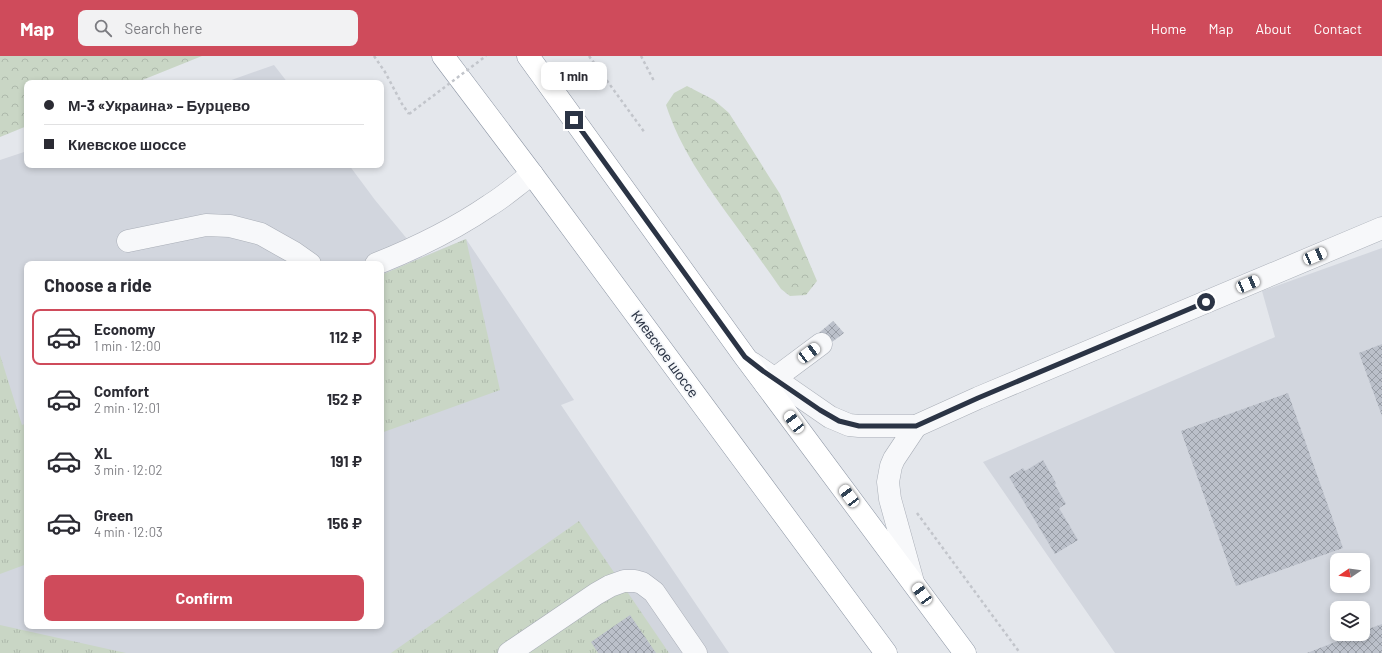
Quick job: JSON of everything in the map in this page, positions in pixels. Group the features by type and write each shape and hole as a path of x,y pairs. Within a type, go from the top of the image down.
{"highway":[{"name":"Киевское шоссе","path":"443,56 886,653"},
{"path":"528,56 745,357 770,382 965,653"}],"street":[{"path":"384,261 402,254 444,233 491,205 532,174"},
{"path":"128,241 206,225 230,226 261,234 306,261"},
{"path":"821,344 770,382 830,417 849,425 868,427 916,426 978,398 1382,228"},
{"path":"914,583 890,499 888,482 890,466 916,426"},
{"path":"509,653 596,594 624,581 635,581 642,583 654,592 696,653"}],"path":[{"path":"374,56 409,114 486,56"},
{"path":"589,56 646,133"},
{"path":"641,56 654,81"},
{"path":"916,512 1020,653"}],"shaded area":[{"path":"274,65 286,80 232,80"},
{"path":"24,152 24,168 351,168 375,200 422,257 466,239 574,400 561,405 729,653 0,653 0,160"},
{"path":"1382,248 1382,653 1115,653 983,462 1275,337 1262,291"}],"green space":[{"path":"0,56 202,56 142,80 24,80 24,127 0,137"},
{"path":"687,86 714,100 729,113 780,194 817,281 806,295 790,296 781,289 694,165 678,136 666,105 674,93"},
{"path":"466,239 500,390 384,432 384,274"},
{"path":"0,355 22,425 24,424 24,565 0,574"},
{"path":"579,521 669,653 391,653"},
{"path":"0,625 126,653 0,653"}],"building":[{"path":"833,321 844,333 828,345 819,333"},
{"path":"1382,344 1382,416 1359,353"},
{"path":"1288,393 1343,548 1236,586 1181,431"},
{"path":"1043,460 1066,504 1059,508 1078,540 1055,554 1009,477 1023,468 1025,471"},
{"path":"630,615 656,653 598,653 591,642"},
{"path":"1382,624 1382,653 1307,653 1338,641 1370,641 1370,628"}],"route":[{"path":"574,120 745,357 757,367 830,417 849,425 868,427 916,426 978,398 1206,302"}]}
